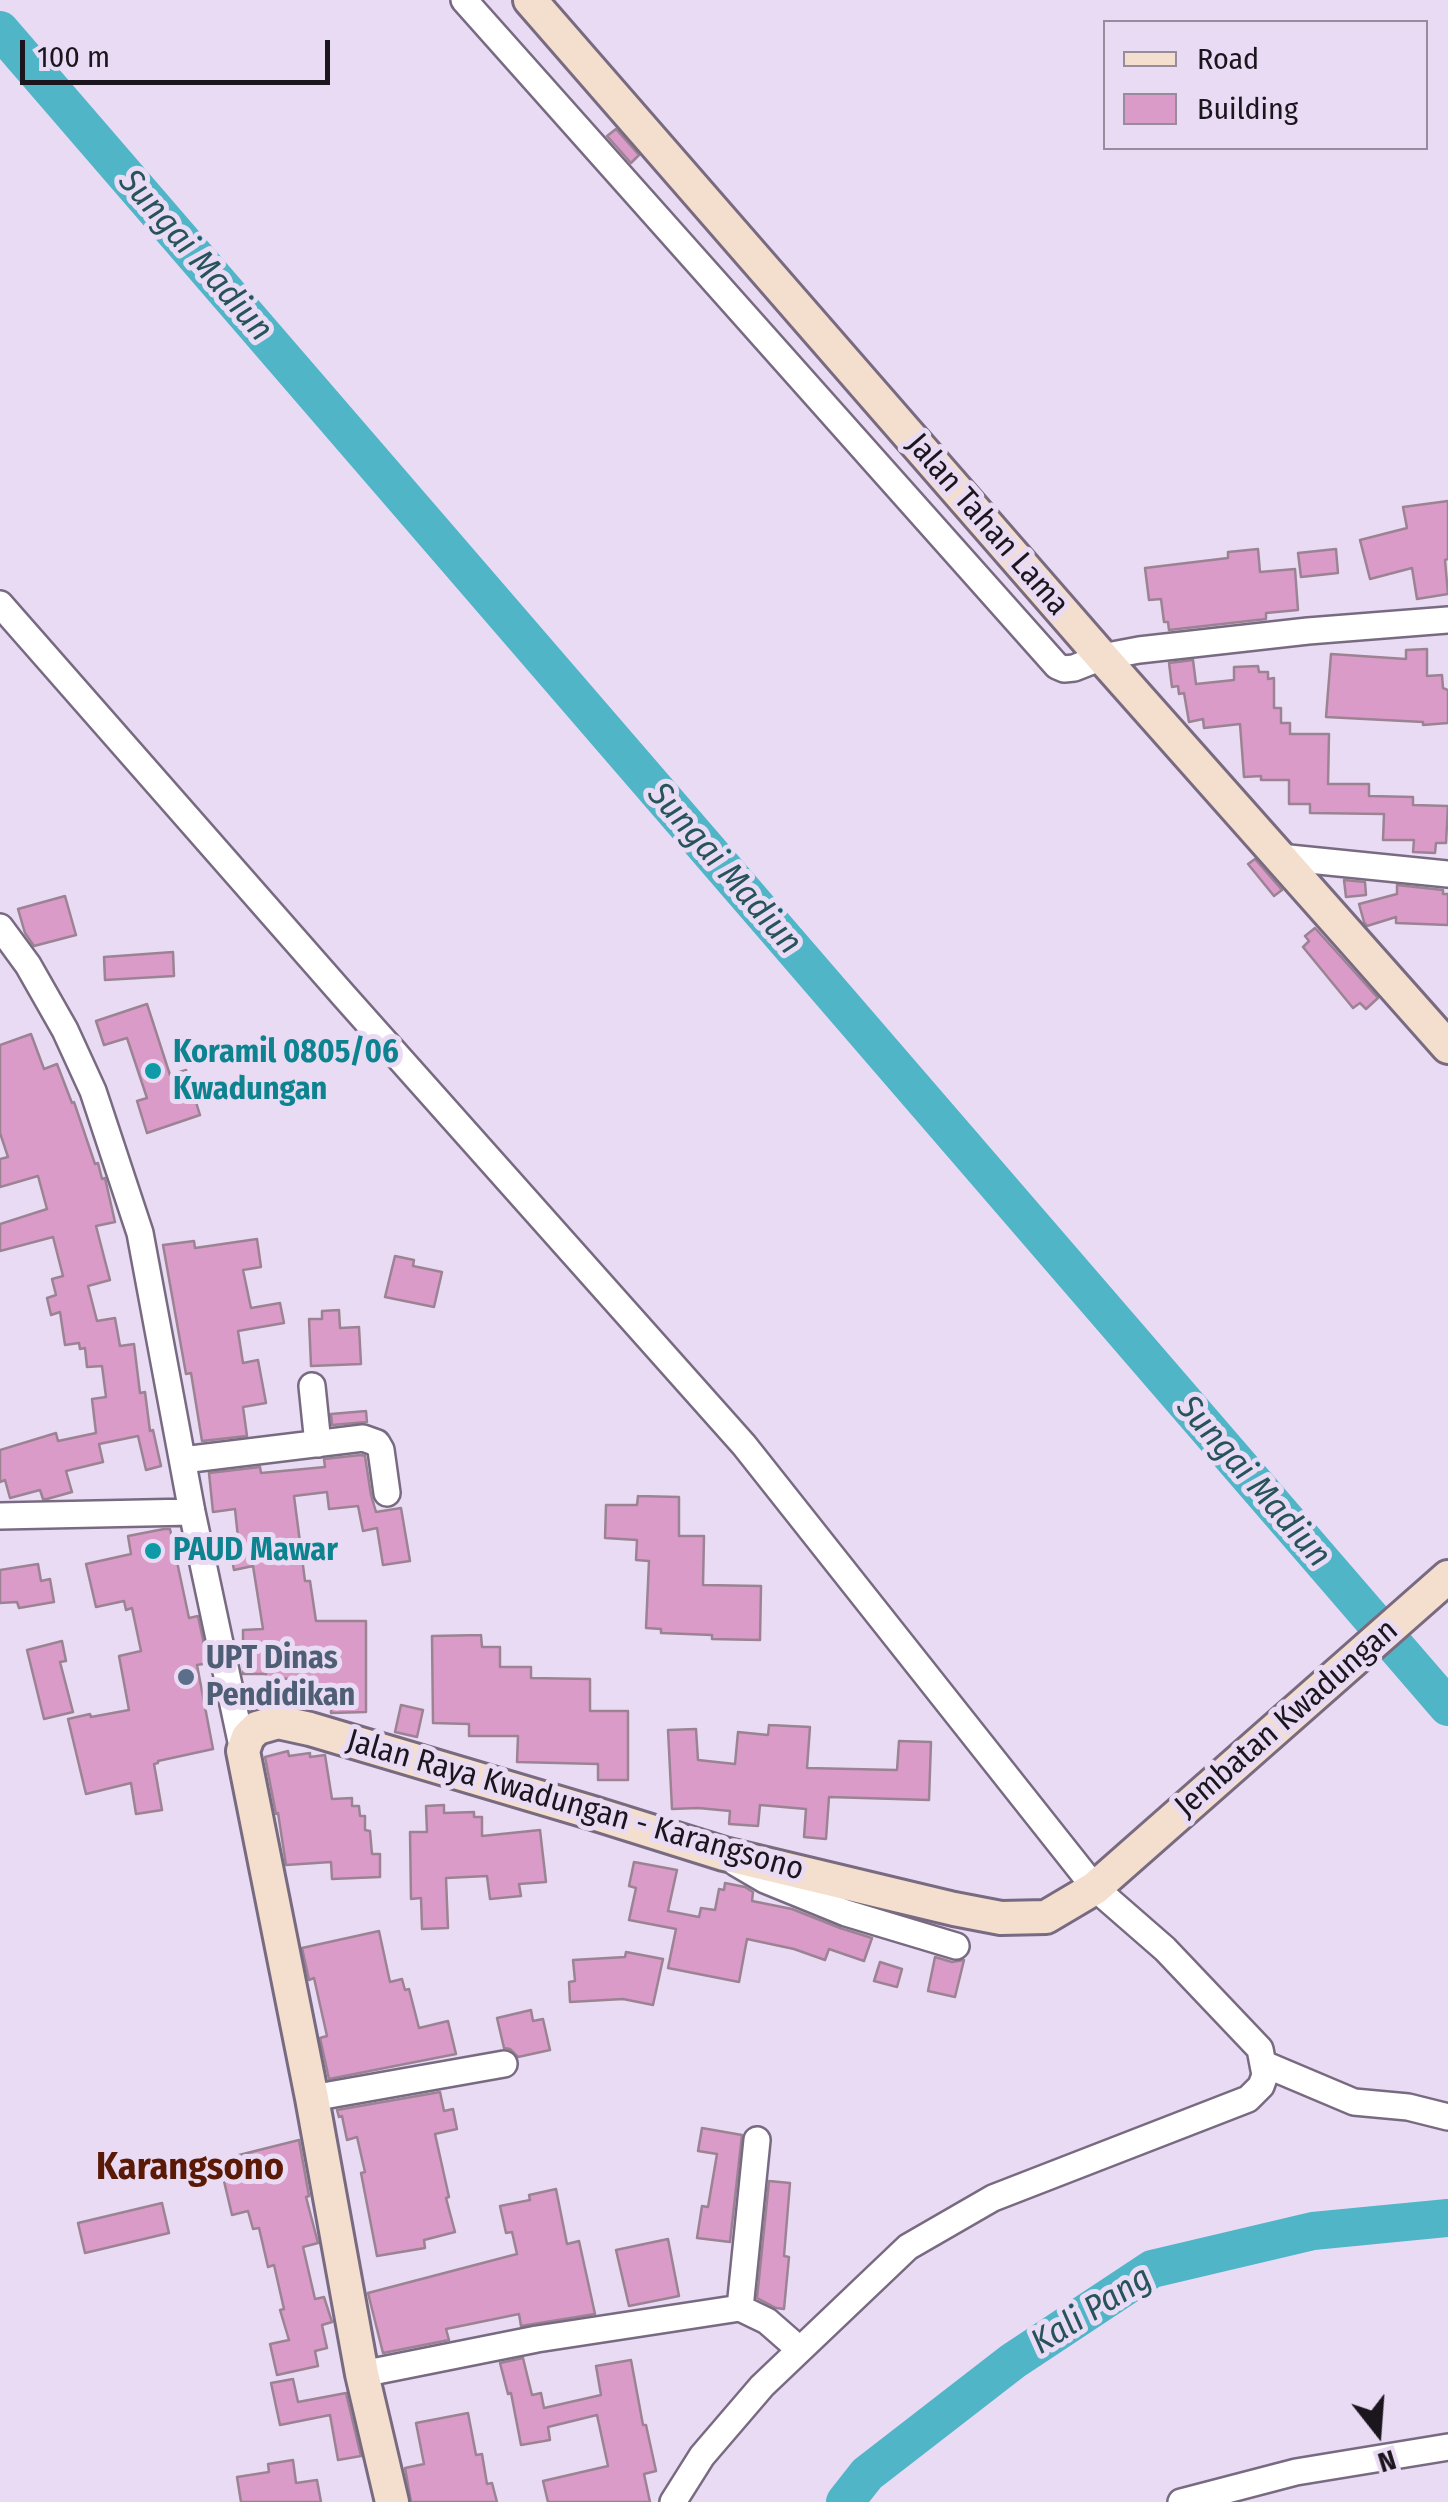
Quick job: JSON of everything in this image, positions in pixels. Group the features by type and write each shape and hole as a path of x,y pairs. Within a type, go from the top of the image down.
{"main road":[{"name":"Jalan Tahan Lama","path":"530,0 1102,657 1448,1046"},
{"name":"Jembatan Kwadungan","path":"1126,1860 1448,1578"},
{"name":"Jalan Raya Kwadungan - Karangsono","path":"278,1722 492,1782 724,1854 1002,1918 1046,1917 1095,1888 1126,1860"},
{"path":"278,1722 257,1728 248,1737 244,1751 362,2374 392,2502"}],"street":[{"path":"464,0 1057,666 1074,668 1102,657 1140,650 1448,620"},
{"path":"0,604 744,1445 1095,1888 1165,1950 1260,2049 1265,2075 1261,2086 1248,2098 993,2198 908,2248 762,2386 702,2456 673,2502"},
{"path":"1278,857 1448,874"},
{"path":"0,928 50,1000 92,1091 140,1233 192,1512 244,1751"},
{"path":"312,1386 318,1444"},
{"path":"182,1460 363,1438 377,1443 387,1493"},
{"path":"0,1516 192,1512"},
{"path":"228,1683 252,1708 278,1722"},
{"path":"724,1854 765,1880 846,1913 956,1946"},
{"path":"312,2098 504,2064"},
{"path":"1264,2064 1354,2102 1408,2107 1448,2117"},
{"path":"740,2308 756,2140"},
{"path":"362,2374 537,2339 740,2308 767,2320 799,2349"},
{"path":"1181,2502 1296,2472 1448,2447"}],"building":[{"path":"616,129 639,155 631,163 607,136"},
{"path":"1448,501 1448,594 1417,599 1412,568 1370,579 1360,540 1407,528 1403,507"},
{"path":"1258,549 1260,572 1295,569 1298,610 1266,613 1266,619 1169,630 1161,599 1149,600 1145,568 1228,558 1228,552"},
{"path":"1336,549 1338,573 1301,577 1298,553"},
{"path":"1427,649 1427,676 1442,675 1443,688 1448,690 1448,723 1423,725 1326,717 1331,654 1406,659 1406,650"},
{"path":"1193,660 1196,684 1234,680 1234,667 1258,666 1259,672 1268,672 1268,679 1274,678 1274,708 1281,708 1281,723 1290,723 1290,734 1329,734 1328,784 1369,784 1369,796 1413,797 1413,805 1448,806 1446,843 1436,843 1435,853 1413,852 1414,840 1383,840 1384,814 1310,813 1310,804 1289,804 1289,780 1244,777 1240,724 1204,728 1203,719 1189,722 1184,693 1179,694 1178,686 1172,687 1169,663"},
{"path":"1255,859 1282,890 1274,896 1248,864"},
{"path":"1344,880 1365,882 1366,895 1346,897"},
{"path":"1397,885 1443,890 1443,894 1448,894 1448,925 1396,923 1396,917 1367,926 1359,904 1397,894"},
{"path":"65,896 76,935 34,946 25,933 18,909"},
{"path":"1315,928 1378,998 1366,1009 1360,1003 1353,1008 1303,947 1309,941 1305,936"},
{"path":"173,952 174,976 105,980 104,957"},
{"name":"Koramil 0805/06 Kwadungan","path":"147,1004 170,1075 186,1070 200,1115 147,1133 137,1101 147,1098 127,1038 104,1045 96,1021"},
{"path":"31,1034 44,1069 57,1064 95,1164 98,1163 102,1179 105,1178 115,1222 96,1226 110,1280 88,1286 97,1321 115,1318 120,1346 134,1344 140,1393 145,1392 150,1431 153,1430 161,1466 146,1470 138,1436 99,1444 103,1462 66,1471 72,1492 47,1499 43,1499 40,1490 10,1498 5,1480 0,1482 0,1450 56,1433 58,1441 96,1433 92,1399 106,1397 102,1366 87,1367 85,1348 80,1349 79,1343 65,1345 60,1312 51,1315 47,1298 56,1295 52,1279 63,1276 53,1237 0,1251 0,1224 47,1209 38,1176 0,1187 0,1159 8,1157 0,1133 0,1045"},
{"path":"257,1239 261,1267 243,1270 251,1308 280,1303 284,1323 238,1331 243,1363 258,1360 266,1403 243,1407 247,1436 202,1441 163,1245 194,1241 195,1248"},
{"path":"395,1256 414,1260 413,1266 442,1272 434,1307 385,1297"},
{"path":"339,1310 340,1328 359,1327 361,1364 311,1366 309,1319 322,1319 322,1311"},
{"path":"366,1411 367,1422 332,1425 331,1414"},
{"path":"365,1456 376,1512 401,1508 410,1561 383,1565 377,1528 363,1531 358,1506 329,1509 327,1492 294,1496 305,1581 310,1581 316,1621 366,1621 366,1712 331,1713 331,1705 296,1704 296,1679 243,1674 243,1630 263,1629 253,1566 234,1570 230,1550 239,1547 235,1509 213,1512 209,1473 260,1467 261,1473 325,1467 324,1459"},
{"path":"638,1496 679,1497 679,1536 704,1536 703,1585 761,1586 760,1640 712,1639 712,1635 661,1633 661,1629 646,1628 649,1561 636,1560 637,1540 605,1538 606,1505 637,1505"},
{"path":"170,1529 189,1618 198,1616 208,1663 197,1665 213,1749 154,1764 162,1810 136,1814 131,1783 86,1794 68,1719 129,1710 119,1656 141,1651 132,1608 126,1610 124,1601 96,1607 86,1564 131,1554 128,1536"},
{"path":"38,1564 41,1581 50,1579 54,1602 19,1608 17,1602 0,1603 0,1570"},
{"path":"481,1635 482,1647 500,1647 500,1667 531,1667 531,1678 590,1679 590,1711 628,1711 628,1780 598,1780 598,1764 517,1762 518,1736 469,1736 469,1724 433,1723 432,1636"},
{"path":"62,1641 66,1661 60,1662 73,1712 44,1719 27,1650"},
{"path":"401,1705 423,1710 417,1737 395,1732"},
{"path":"769,1725 810,1727 807,1768 897,1770 899,1741 931,1742 929,1800 829,1797 826,1839 804,1837 806,1809 760,1805 758,1826 729,1824 730,1811 672,1809 668,1730 696,1729 698,1760 735,1764 738,1732 768,1735"},
{"path":"288,1751 289,1756 325,1755 332,1799 352,1798 352,1806 359,1806 360,1816 365,1816 365,1830 370,1831 372,1854 380,1854 380,1877 332,1879 331,1862 286,1865 265,1757"},
{"path":"444,1805 444,1813 474,1812 474,1817 482,1817 482,1836 540,1830 546,1882 519,1884 521,1896 490,1899 487,1876 446,1878 448,1928 422,1929 421,1898 411,1899 410,1832 427,1832 426,1806"},
{"path":"634,1862 677,1870 668,1911 699,1917 701,1908 715,1910 719,1889 724,1890 725,1883 745,1887 753,1892 752,1901 792,1909 872,1938 864,1961 829,1949 825,1960 747,1939 739,1982 668,1968 676,1929 629,1920 636,1888 629,1886"},
{"path":"379,1931 390,1982 402,1979 405,1990 409,1989 419,2028 448,2021 456,2054 329,2079 320,2038 327,2036 314,1978 309,1980 302,1948"},
{"path":"626,1952 663,1959 653,2005 623,1999 570,2002 569,1982 575,1981 573,1960 625,1957"},
{"path":"935,1957 952,1962 964,1960 955,1997 928,1991"},
{"path":"880,1962 902,1969 897,1987 874,1981"},
{"path":"531,2010 533,2021 543,2019 550,2050 518,2057 504,2048 497,2018"},
{"path":"440,2092 444,2111 453,2109 457,2129 435,2134 455,2232 424,2240 425,2248 377,2256 357,2137 347,2140 337,2110"},
{"path":"702,2128 742,2135 730,2242 697,2238 702,2206 708,2207 717,2154 698,2151"},
{"path":"299,2140 309,2196 306,2197 318,2243 303,2247 315,2299 324,2297 332,2322 322,2325 327,2348 315,2351 318,2366 277,2375 270,2344 289,2340 274,2265 268,2267 259,2228 253,2229 248,2211 232,2215 219,2160"},
{"path":"769,2181 790,2183 784,2309 757,2298"},
{"path":"556,2189 567,2244 579,2241 595,2314 521,2326 519,2314 446,2329 449,2340 383,2353 368,2293 517,2254 512,2232 506,2233 500,2206"},
{"path":"162,2203 169,2233 85,2253 78,2223"},
{"path":"668,2239 679,2296 629,2306 616,2250"},
{"path":"523,2358 532,2395 541,2393 544,2408 601,2395 596,2366 631,2360 656,2471 644,2474 650,2502 548,2502 543,2481 608,2466 597,2415 548,2427 550,2440 521,2445 511,2393 508,2394 500,2363"},
{"path":"293,2379 298,2402 346,2393 361,2456 338,2460 330,2415 280,2425 271,2383"},
{"path":"468,2413 476,2455 482,2454 487,2484 492,2483 497,2502 411,2502 405,2468 424,2464 416,2423"},
{"path":"293,2460 296,2483 317,2480 321,2502 241,2502 237,2477 269,2472 268,2464"}],"waterway":[{"name":"Sungai Madiun","path":"0,30 1448,1707"},
{"name":"Kali Pang","path":"845,2502 867,2474 1013,2361 1152,2269 1313,2231 1448,2218"}],"place":[{"name":"Koramil 0805/06 Kwadungan","path":"153,1071"},
{"name":"PAUD Mawar","path":"153,1551"},
{"name":"UPT Dinas Pendidikan","path":"186,1677"}],"district":[{"name":"Karangsono","path":"190,2168"}]}
